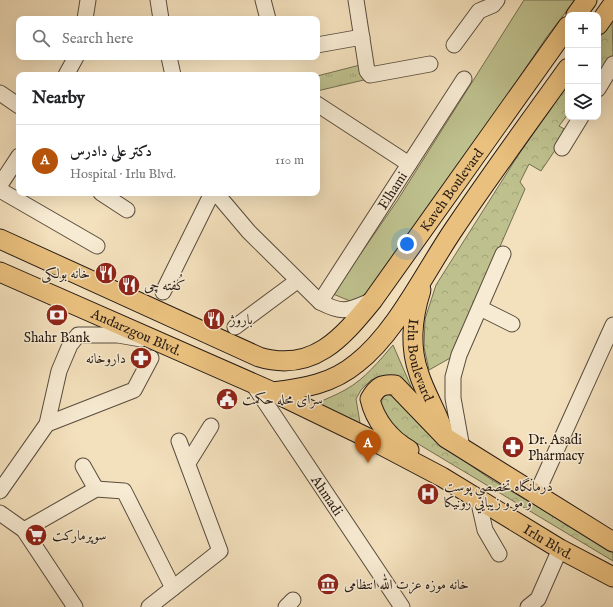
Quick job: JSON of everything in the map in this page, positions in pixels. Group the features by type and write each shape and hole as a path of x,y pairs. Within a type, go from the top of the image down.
{"main road":[{"path":"578,12 587,0"},
{"path":"601,21 613,4"},
{"name":"Kaveh Boulevard","path":"259,357 275,362 288,362 315,354 339,340 373,300 565,30"},
{"name":"Kaveh Boulevard","path":"272,392 300,389 324,382 345,372 358,363 381,340 454,229 565,72"},
{"name":"Andarzgou Blvd.","path":"0,239 259,357"},
{"name":"Irlu Boulevard","path":"435,259 415,308 412,335 414,355 419,375 454,443"},
{"path":"39,289 48,286 58,276 58,268 54,263"},
{"name":"Andarzgou Blvd.","path":"0,272 90,312 155,350 272,392"},
{"path":"90,312 80,303 78,289 84,283 94,282"},
{"path":"442,477 426,460 406,448 381,424 373,411 370,400 375,389 384,384 395,385 454,443 613,542"},
{"name":"Irlu Blvd.","path":"272,392 366,437 442,477 560,549 613,577"}],"street":[{"path":"85,16 88,0"},
{"path":"158,0 161,16"},
{"path":"263,0 267,16"},
{"path":"356,0 368,71 370,75 375,76 430,64"},
{"path":"454,45 479,10 493,5 497,0"},
{"path":"320,45 362,37"},
{"path":"68,72 74,60"},
{"path":"170,60 172,72"},
{"path":"601,84 613,64"},
{"name":"Elhami","path":"320,302 464,79"},
{"path":"0,93 16,104"},
{"path":"320,106 409,164"},
{"path":"562,148 579,120"},
{"path":"0,185 16,161"},
{"path":"0,190 97,246"},
{"path":"106,196 128,210"},
{"path":"163,292 211,196"},
{"path":"219,196 245,227 297,281 320,302 335,309 344,311 373,300"},
{"path":"454,443 453,377 459,355 503,254"},
{"path":"235,327 297,281"},
{"path":"480,308 512,324"},
{"path":"536,495 613,325"},
{"path":"0,492 47,424 59,371 70,345 78,335 118,335 155,350 134,390 47,424"},
{"name":"Ahmadi","path":"253,384 402,607"},
{"path":"188,463 211,426"},
{"path":"149,607 220,551 179,441"},
{"path":"83,466 96,489"},
{"path":"24,530 96,489 124,491 174,588"},
{"path":"478,499 485,530 499,554"},
{"path":"0,513 24,530 75,607"},
{"path":"528,607 538,599 542,593 560,549"}],"green space":[{"path":"524,0 575,0 546,38 405,246 367,296 350,301 333,294 397,201"},
{"path":"612,19 613,55 601,70 601,48 601,36"},
{"path":"364,64 368,79 320,90 320,75"},
{"path":"565,87 565,118 559,126 568,131 541,171 529,164 520,182 525,189 452,357 429,370 424,347 425,319 436,285 517,157"},
{"path":"393,345 416,398 395,380 378,377 371,380 361,390 356,399 360,423 317,403 342,392 359,381"},
{"path":"379,394 388,394 396,397 441,445 492,480 613,551 613,561 385,424 375,400"}],"place":[{"name":"خانه بولکی","path":"106,273"},
{"name":"کُفته چی","path":"129,285"},
{"name":"Shahr Bank","path":"57,315"},
{"name":"باروژ","path":"214,319"},
{"name":"داروخانه","path":"141,358"},
{"name":"سرای محله حکمت","path":"227,399"},
{"name":"Dr. Asadi Pharmacy","path":"513,447"},
{"name":"دکتر علی دادرس","path":"368,463"},
{"name":"درمانگاه تخصصي پوست و مو و زيبايي رونيكا","path":"428,494"},
{"name":"سوپرمارکت","path":"36,535"},
{"name":"خانه موزه عزت الله انتظامی","path":"328,584"}]}
